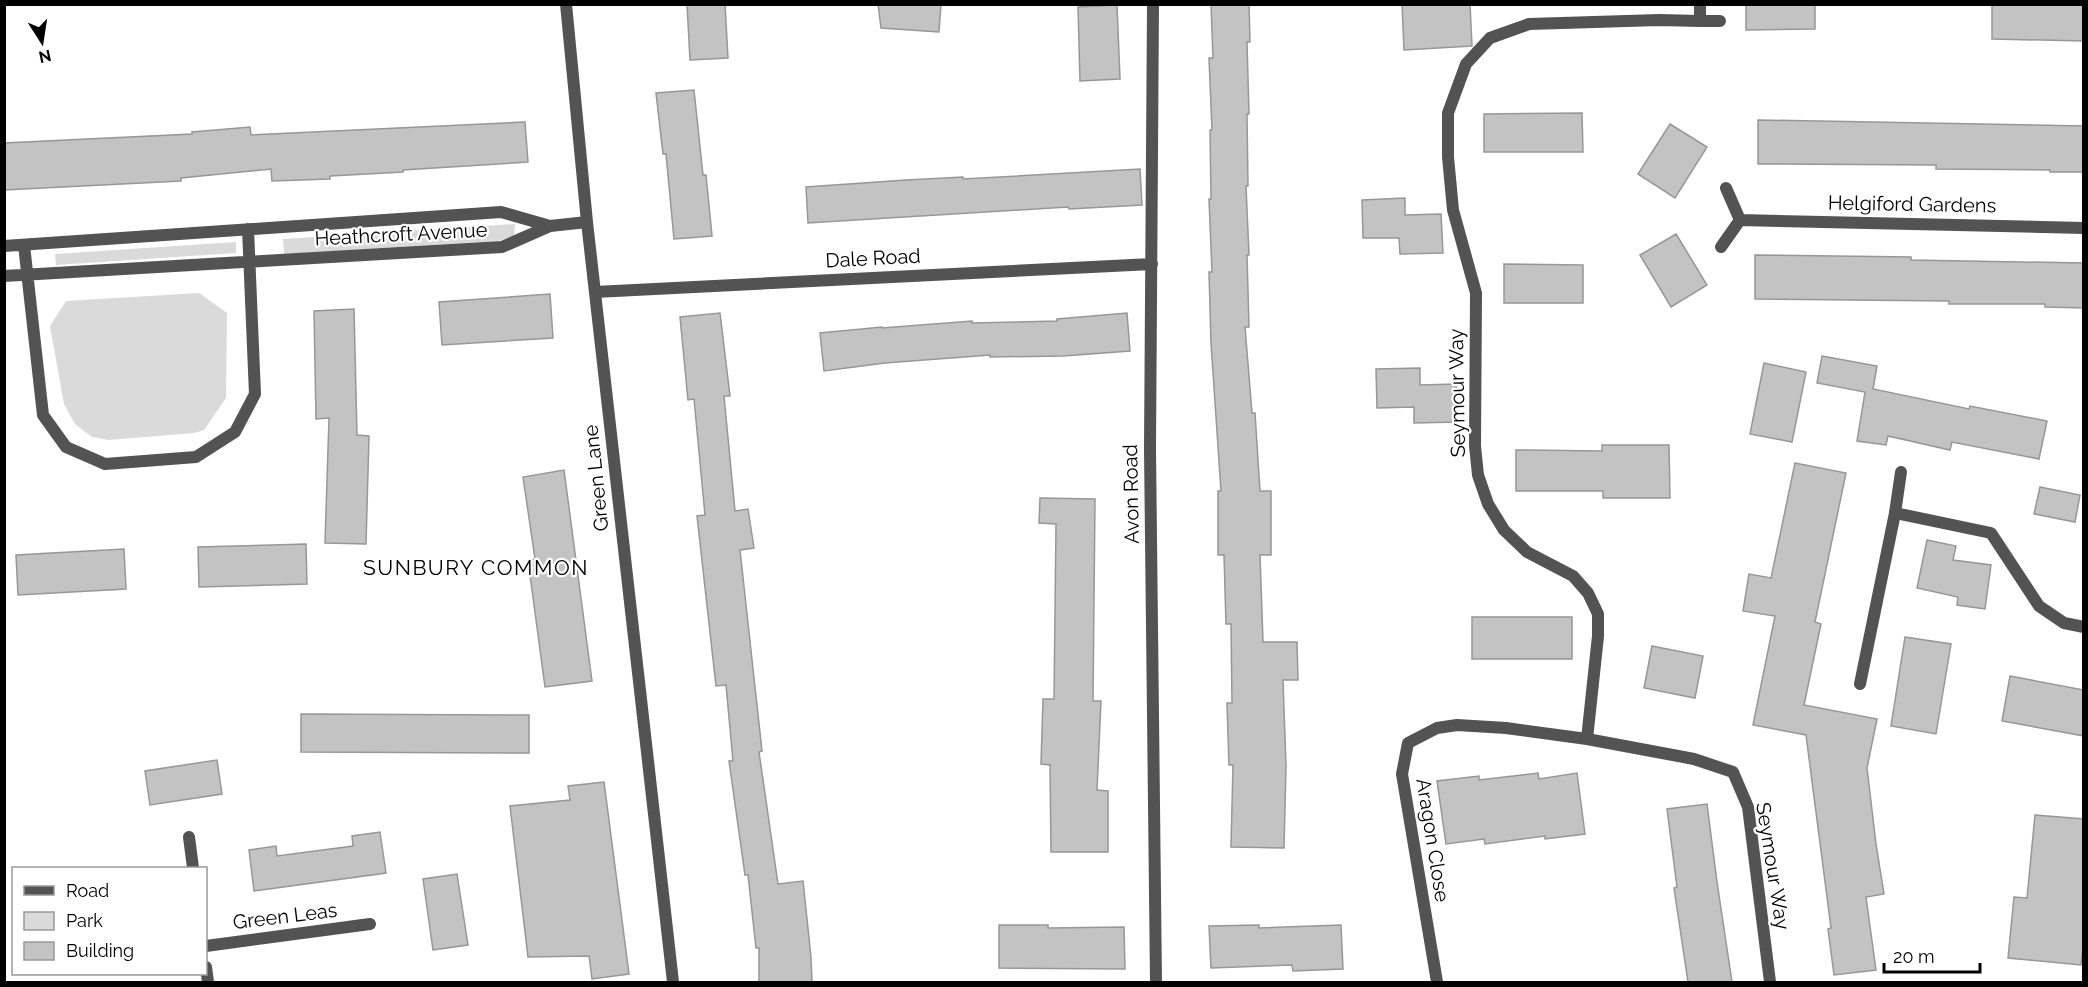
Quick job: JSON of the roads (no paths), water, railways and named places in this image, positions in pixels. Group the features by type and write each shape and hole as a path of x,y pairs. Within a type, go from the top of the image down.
{"street":[{"name":"Green Lane","path":"566,4 587,222 673,982"},
{"name":"Avon Road","path":"1153,4 1150,449 1156,982"},
{"path":"1700,4 1700,21"},
{"name":"Seymour Way","path":"1720,21 1596,21 1529,24 1490,39 1466,64 1448,113 1448,157 1453,210 1476,293 1475,446 1478,475 1488,504 1504,530 1527,552 1573,576 1588,594 1598,614 1598,636 1587,739 1694,759 1733,772 1748,807 1770,982"},
{"path":"1721,247 1740,220 1726,188"},
{"name":"Heathcroft Avenue","path":"4,246 501,212 550,226"},
{"name":"Helgiford Gardens","path":"1740,220 2084,228"},
{"name":"Heathcroft Avenue","path":"4,276 502,247 550,226 587,222"},
{"path":"24,244 43,415 66,447 105,464 196,457 235,432 255,394 248,230"},
{"name":"Dale Road","path":"595,292 1152,264"},
{"path":"1860,684 1895,513 1901,472"},
{"path":"1895,513 1991,532 2038,606 2064,622 2084,627"},
{"name":"Aragon Close","path":"1437,982 1402,774 1408,743 1437,728 1457,725 1506,728 1587,739"},
{"path":"189,837 193,867"},
{"name":"Green Leas","path":"207,946 370,924"}],"district":[{"name":"SUNBURY COMMON","path":"476,567"}]}
